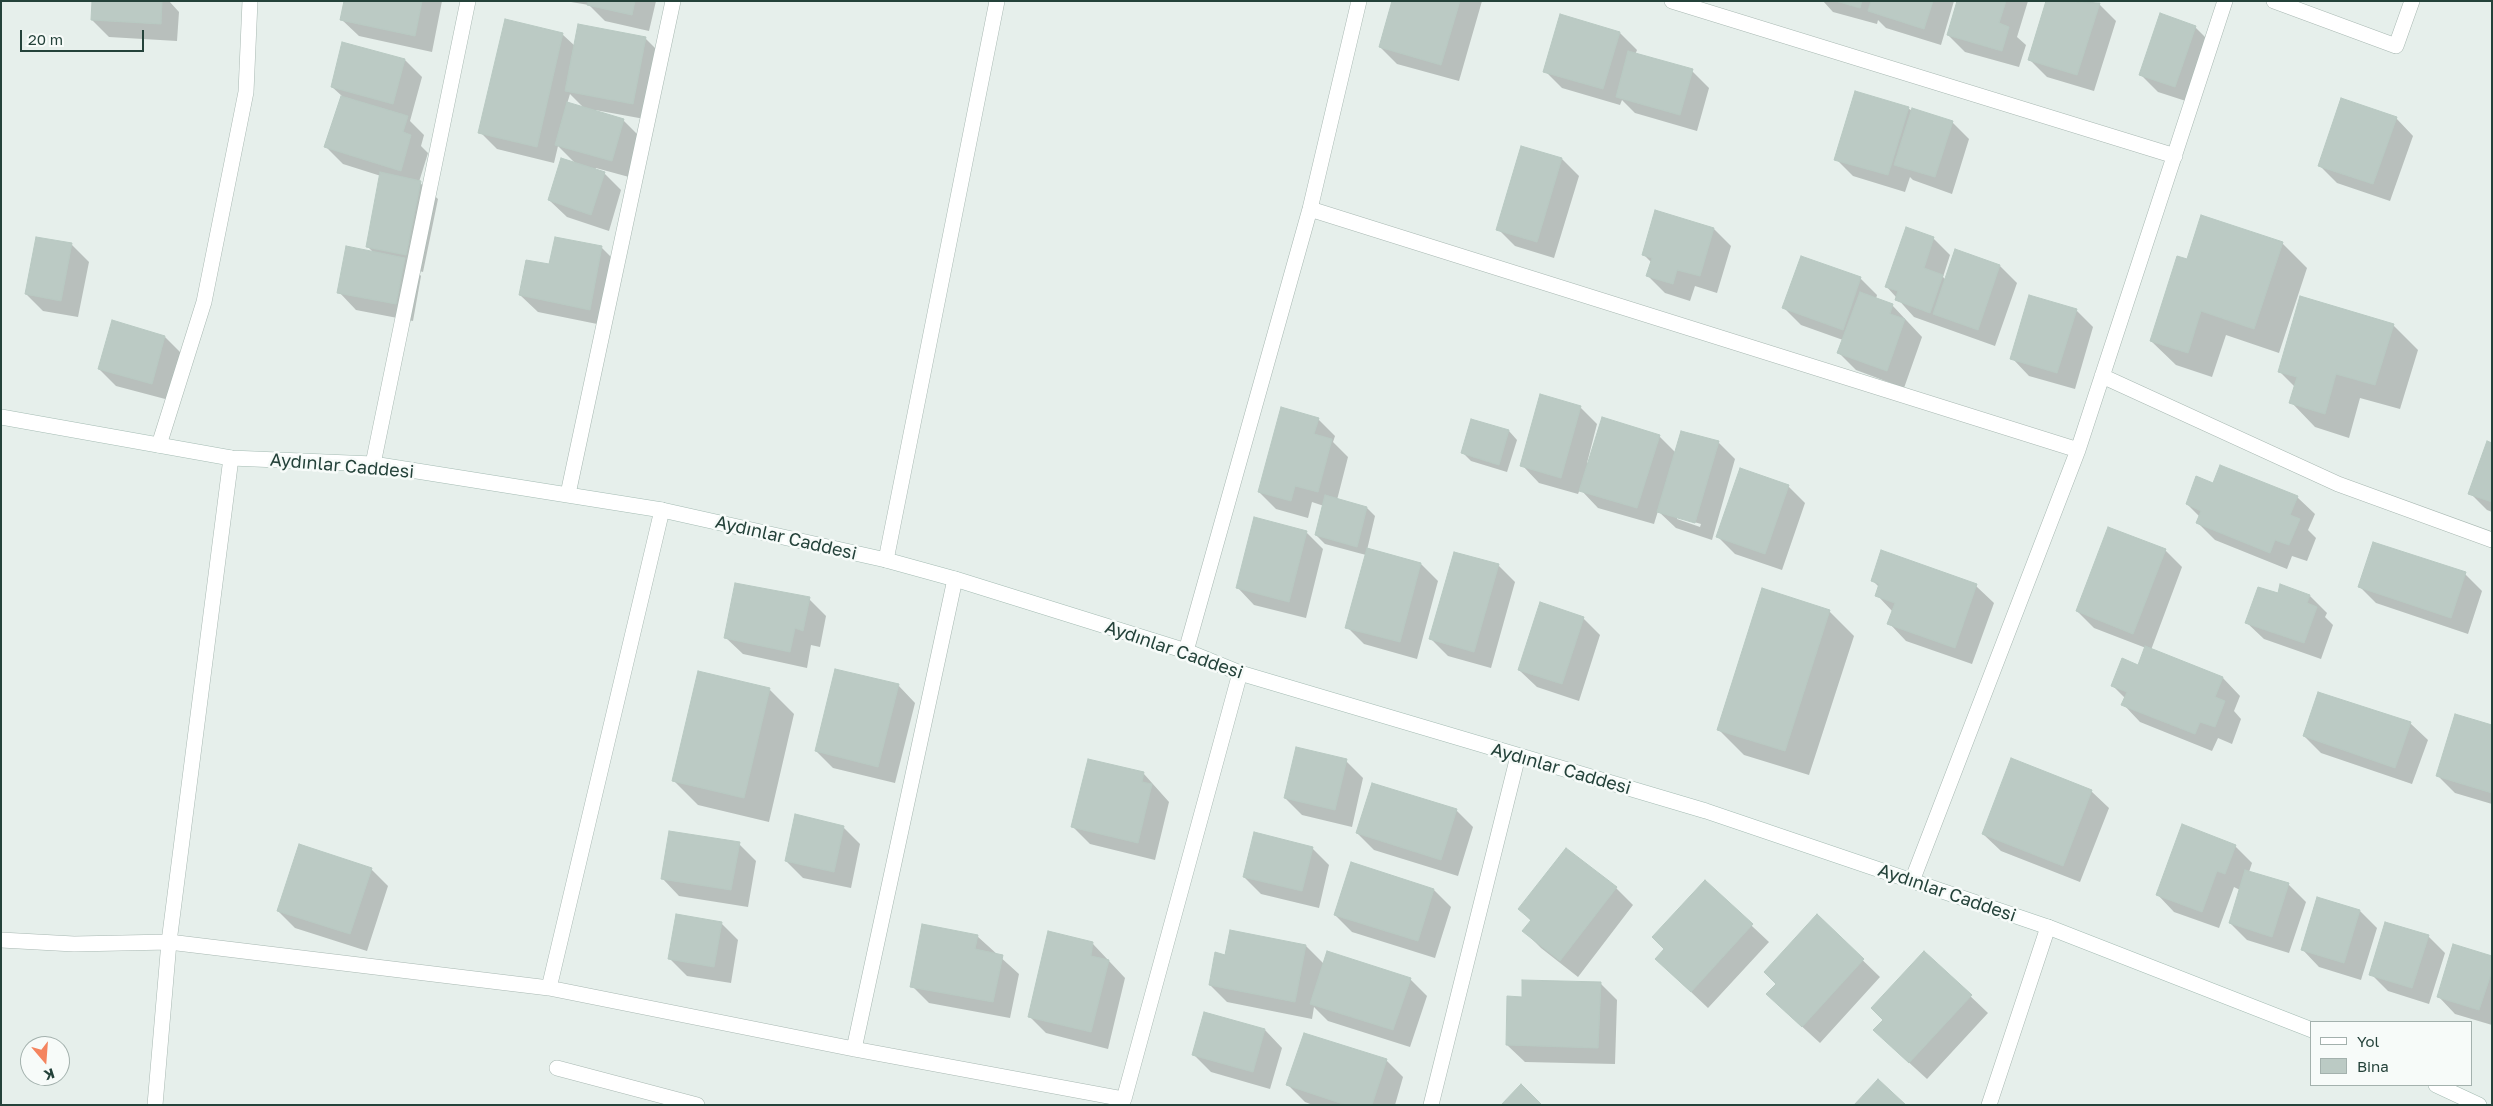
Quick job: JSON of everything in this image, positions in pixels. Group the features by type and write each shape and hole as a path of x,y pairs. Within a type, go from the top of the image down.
{"street":[{"path":"159,445 204,302 246,92 250,1"},
{"path":"373,464 468,1"},
{"path":"568,494 673,1"},
{"path":"886,560 997,1"},
{"path":"1186,651 1310,209 1359,1"},
{"path":"1672,1 2174,156"},
{"path":"1912,881 2078,450 2225,1"},
{"path":"2274,1 2396,46 2412,1"},
{"path":"1310,209 2078,450"},
{"path":"2102,376 2338,484 2492,540"},
{"name":"Aydınlar Caddesi","path":"1,417 231,458 373,464 568,494 662,510 886,560 955,578 1186,651 1240,673 1706,812 2048,927 2310,1029"},
{"path":"156,1105 169,942 231,458"},
{"path":"549,988 662,510"},
{"path":"854,1049 955,578"},
{"path":"1,940 74,944 169,942 549,988 854,1049 1124,1099 1240,673"},
{"path":"1431,1105 1518,756"},
{"path":"1989,1105 2048,927"},
{"path":"557,1068 697,1105"},
{"path":"2438,1086 2479,1105"}],"building":[{"path":"92,1 162,1 161,24 91,20"},
{"path":"344,1 422,1 415,36 340,20"},
{"path":"588,1 635,1 632,15 587,5"},
{"path":"1392,1 1460,1 1441,65 1379,47"},
{"path":"1836,1 1862,1 1860,8"},
{"path":"1871,1 1933,1 1924,29 1868,11"},
{"path":"1957,1 2006,1 1999,23 2009,27 2002,51 1947,35"},
{"path":"2046,1 2100,3 2077,75 2028,60"},
{"path":"2160,13 2196,26 2175,87 2139,75"},
{"path":"1560,14 1620,32 1603,89 1543,72"},
{"path":"505,19 563,33 537,147 478,133"},
{"path":"578,24 646,37 633,104 565,91"},
{"path":"342,42 405,59 393,104 331,87"},
{"path":"1628,51 1693,69 1680,115 1616,97"},
{"path":"1855,91 1909,107 1888,175 1834,160"},
{"path":"341,96 408,116 403,132 411,135 401,171 324,147"},
{"path":"2341,98 2397,117 2373,184 2318,166"},
{"path":"567,102 624,119 612,161 555,145"},
{"path":"1912,108 1953,121 1935,177 1894,165"},
{"path":"1521,146 1562,158 1537,242 1496,230"},
{"path":"561,158 605,172 591,215 548,200"},
{"path":"380,172 421,181 406,255 366,247"},
{"path":"1655,210 1714,228 1700,276 1677,270 1673,284 1646,276 1652,258 1642,255"},
{"path":"2201,215 2283,242 2254,329 2201,311 2188,353 2150,341 2177,256 2187,259"},
{"path":"1906,227 1934,237 1924,268 1943,275 1930,313 1895,300 1898,291 1885,287"},
{"path":"36,237 72,243 61,301 25,294"},
{"path":"555,237 602,246 590,310 519,295 526,260 549,264"},
{"path":"346,246 405,258 396,304 337,293"},
{"path":"1955,249 2000,265 1978,330 1933,314"},
{"path":"1801,256 1861,277 1843,330 1782,308"},
{"path":"1860,292 1893,304 1890,314 1905,319 1887,371 1837,353"},
{"path":"2029,295 2077,309 2057,373 2010,359"},
{"path":"2300,296 2394,324 2375,385 2336,374 2325,414 2289,403 2297,377 2278,372"},
{"path":"112,320 165,336 152,384 98,369"},
{"path":"1540,394 1581,406 1561,478 1520,466"},
{"path":"1281,407 1319,418 1314,434 1332,439 1318,492 1295,486 1291,501 1258,492"},
{"path":"1602,417 1660,435 1637,508 1579,491"},
{"path":"1471,419 1509,430 1499,465 1461,453"},
{"path":"1681,431 1719,441 1695,523 1657,512"},
{"path":"2487,441 2492,443 2492,502 2468,494"},
{"path":"2220,465 2298,496 2290,515 2300,519 2289,545 2275,540 2270,553 2196,523 2201,511 2186,504 2196,476 2213,483"},
{"path":"1740,468 1789,485 1765,554 1716,537"},
{"path":"1325,495 1367,507 1357,547 1315,535"},
{"path":"1254,517 1307,531 1289,602 1236,588"},
{"path":"2108,527 2166,549 2133,634 2076,611"},
{"path":"2373,542 2466,572 2451,618 2358,587"},
{"path":"1367,548 1421,563 1400,642 1345,628"},
{"path":"1881,550 1977,584 1955,648 1887,624 1895,603 1875,596 1879,584 1871,581"},
{"path":"1454,552 1499,564 1474,652 1429,639"},
{"path":"735,583 810,597 803,631 795,628 790,652 724,638"},
{"path":"2280,584 2310,595 2307,603 2317,607 2304,643 2245,623 2258,587 2278,593"},
{"path":"1762,588 1830,610 1785,751 1717,730"},
{"path":"1540,602 1584,617 1562,684 1518,670"},
{"path":"2145,646 2223,677 2215,697 2225,701 2215,727 2200,722 2195,734 2121,705 2127,692 2111,686 2122,658 2138,665"},
{"path":"835,669 899,684 878,767 815,751"},
{"path":"698,671 770,688 744,798 672,781"},
{"path":"2318,692 2411,722 2395,768 2303,736"},
{"path":"2455,714 2492,725 2492,793 2436,776"},
{"path":"1296,747 1347,759 1335,810 1284,798"},
{"path":"2011,758 2092,790 2063,866 1982,834"},
{"path":"1088,759 1144,772 1142,782 1152,784 1138,843 1071,827"},
{"path":"1372,783 1457,809 1441,860 1356,833"},
{"path":"795,814 844,826 834,872 785,861"},
{"path":"2182,824 2236,845 2225,874 2217,871 2202,912 2156,895"},
{"path":"669,831 740,842 731,890 661,879"},
{"path":"1254,832 1313,847 1302,891 1243,877"},
{"path":"299,844 372,868 350,934 277,911"},
{"path":"1566,848 1617,887 1560,961 1522,931 1531,920 1518,909"},
{"path":"1351,862 1434,889 1418,941 1334,915"},
{"path":"2245,870 2289,883 2272,937 2229,923"},
{"path":"1705,880 1753,924 1691,992 1655,959 1664,949 1652,937"},
{"path":"2317,897 2360,910 2344,963 2301,950"},
{"path":"676,914 722,922 714,967 668,959"},
{"path":"1817,914 1864,959 1802,1027 1766,994 1776,984 1764,972"},
{"path":"2385,922 2429,935 2412,988 2369,975"},
{"path":"922,924 978,935 975,949 1003,955 993,1002 910,987"},
{"path":"1230,930 1306,945 1295,1002 1209,985 1215,952 1225,955"},
{"path":"1048,931 1093,942 1091,956 1109,960 1091,1032 1028,1017"},
{"path":"2453,944 2492,956 2492,971 2479,1010 2437,997"},
{"path":"1327,951 1411,978 1393,1030 1310,1004"},
{"path":"1924,951 1972,995 1909,1063 1873,1030 1883,1020 1871,1008"},
{"path":"1522,980 1601,982 1598,1048 1506,1045 1507,996 1522,997"},
{"path":"1204,1012 1265,1029 1253,1072 1192,1055"},
{"path":"1304,1033 1387,1059 1372,1105 1346,1105 1286,1085"},
{"path":"1878,1079 1906,1105 1854,1105"},
{"path":"1521,1084 1542,1105 1501,1105"}]}
